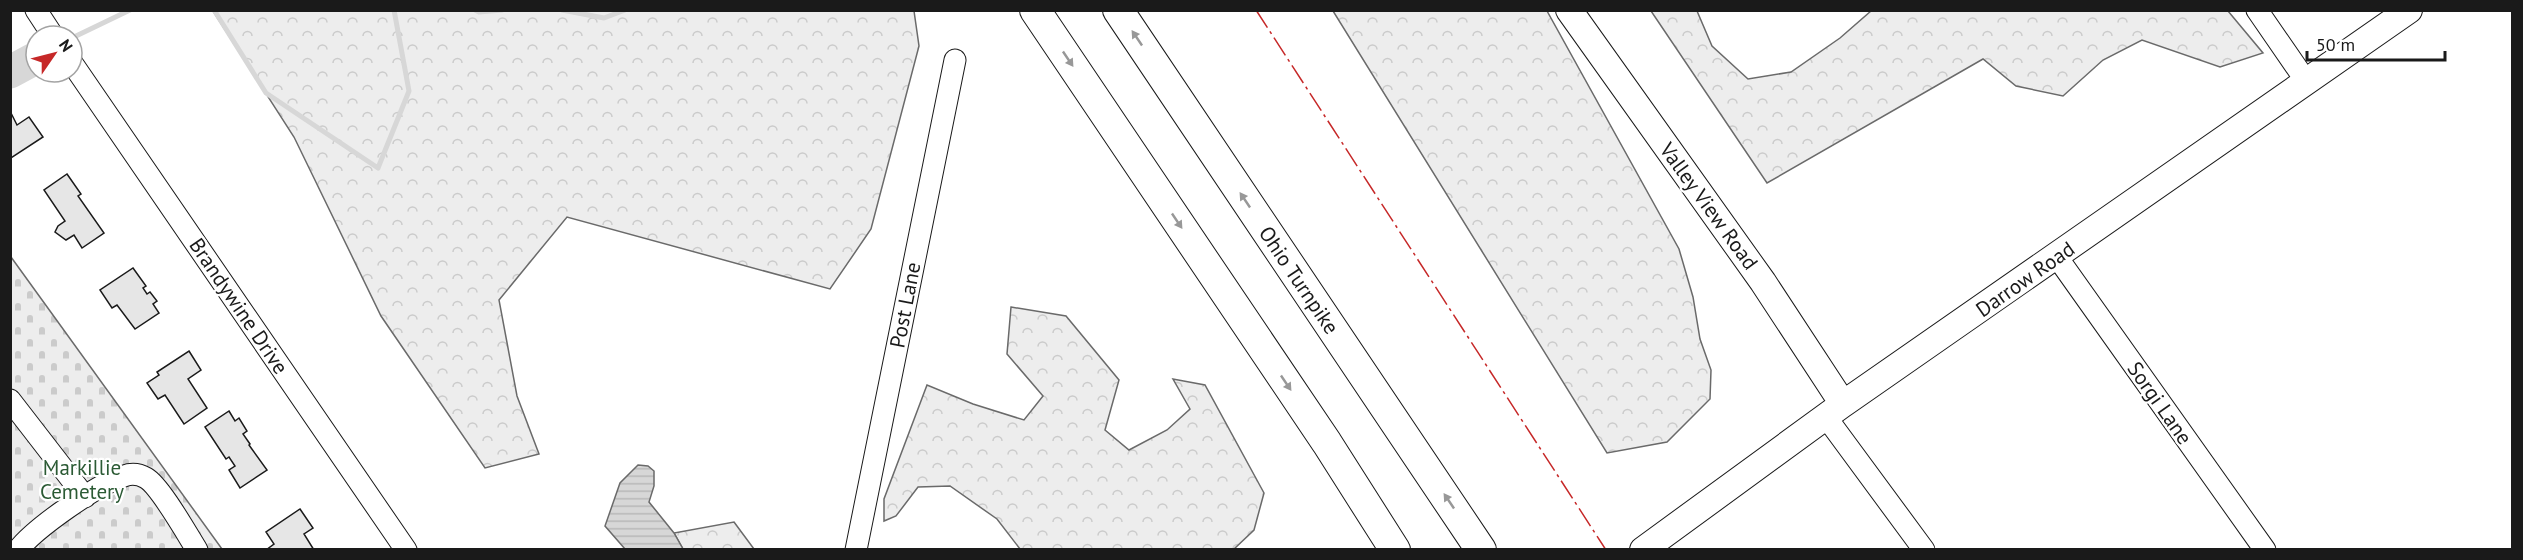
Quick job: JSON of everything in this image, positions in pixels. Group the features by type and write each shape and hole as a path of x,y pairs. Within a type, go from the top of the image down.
{"highway":[{"path":"1035,10 1314,424 1395,549"},
{"name":"Ohio Turnpike","path":"1118,10 1481,549"}],"main road":[{"name":"Valley View Road","path":"1569,10 1763,282 1834,410"},
{"name":"Darrow Road","path":"1643,549 1834,410 2409,10"}],"street":[{"path":"36,10 45,24"},
{"path":"2257,10 2306,81"},
{"name":"Post Lane","path":"856,549 955,60"},
{"name":"Brandywine Drive","path":"84,80 406,549"},
{"name":"Sorgi Lane","path":"2057,257 2265,549"},
{"path":"10,400 85,497"},
{"path":"1834,410 1924,549"},
{"path":"18,549 34,534 85,497 123,476 134,474 152,482 197,549"}],"green space":[{"path":"213,11 914,11 919,46 871,229 830,289 567,217 499,300 517,396 539,454 485,468 381,316 294,137"},
{"path":"1333,11 1547,11 1679,249 1693,297 1700,339 1711,370 1710,399 1667,442 1607,453"},
{"path":"1651,11 1697,11 1712,46 1748,79 1791,72 1840,38 1871,11 2228,11 2263,53 2220,67 2142,40 2103,60 2063,96 2016,86 1983,59 1767,183"},
{"name":"Markillie Cemetery","path":"11,257 222,549 11,549"},
{"path":"1011,307 1066,316 1119,380 1105,430 1129,450 1167,430 1190,409 1173,379 1205,385 1264,493 1254,530 1234,549 1020,549 997,519 950,486 918,487 896,516 884,521 884,499 927,385 973,404 1024,420 1043,396 1007,354"},
{"path":"734,522 754,549 683,549 674,533"}],"shaded area":[{"path":"638,465 648,466 654,471 654,486 649,502 674,533 683,549 625,549 605,526 620,483"}],"building":[{"path":"10,111 17,125 29,117 43,137 11,158"},
{"path":"67,174 81,194 78,196 104,233 82,248 74,235 66,240 55,232 58,226 65,221 44,190"},
{"path":"133,268 146,286 143,288 147,294 150,292 157,301 153,304 159,313 135,329 117,305 112,308 100,290"},
{"path":"189,351 201,370 188,379 207,408 184,424 165,395 158,399 147,383 159,375 157,372"},
{"path":"229,411 235,421 239,418 247,431 243,434 267,470 240,488 229,470 235,466 229,457 226,459 205,427"},
{"path":"300,509 313,528 304,534 314,550 266,550 274,544 266,532"}],"waterway":[{"path":"84,32 130,10"},
{"path":"214,10 266,93 378,168 409,91 394,10"},
{"path":"475,10 479,12 502,10"},
{"path":"562,10 604,18 625,10"},
{"path":"10,72 24,64"}],"power":[{"path":"1256,10 1606,550"}]}
